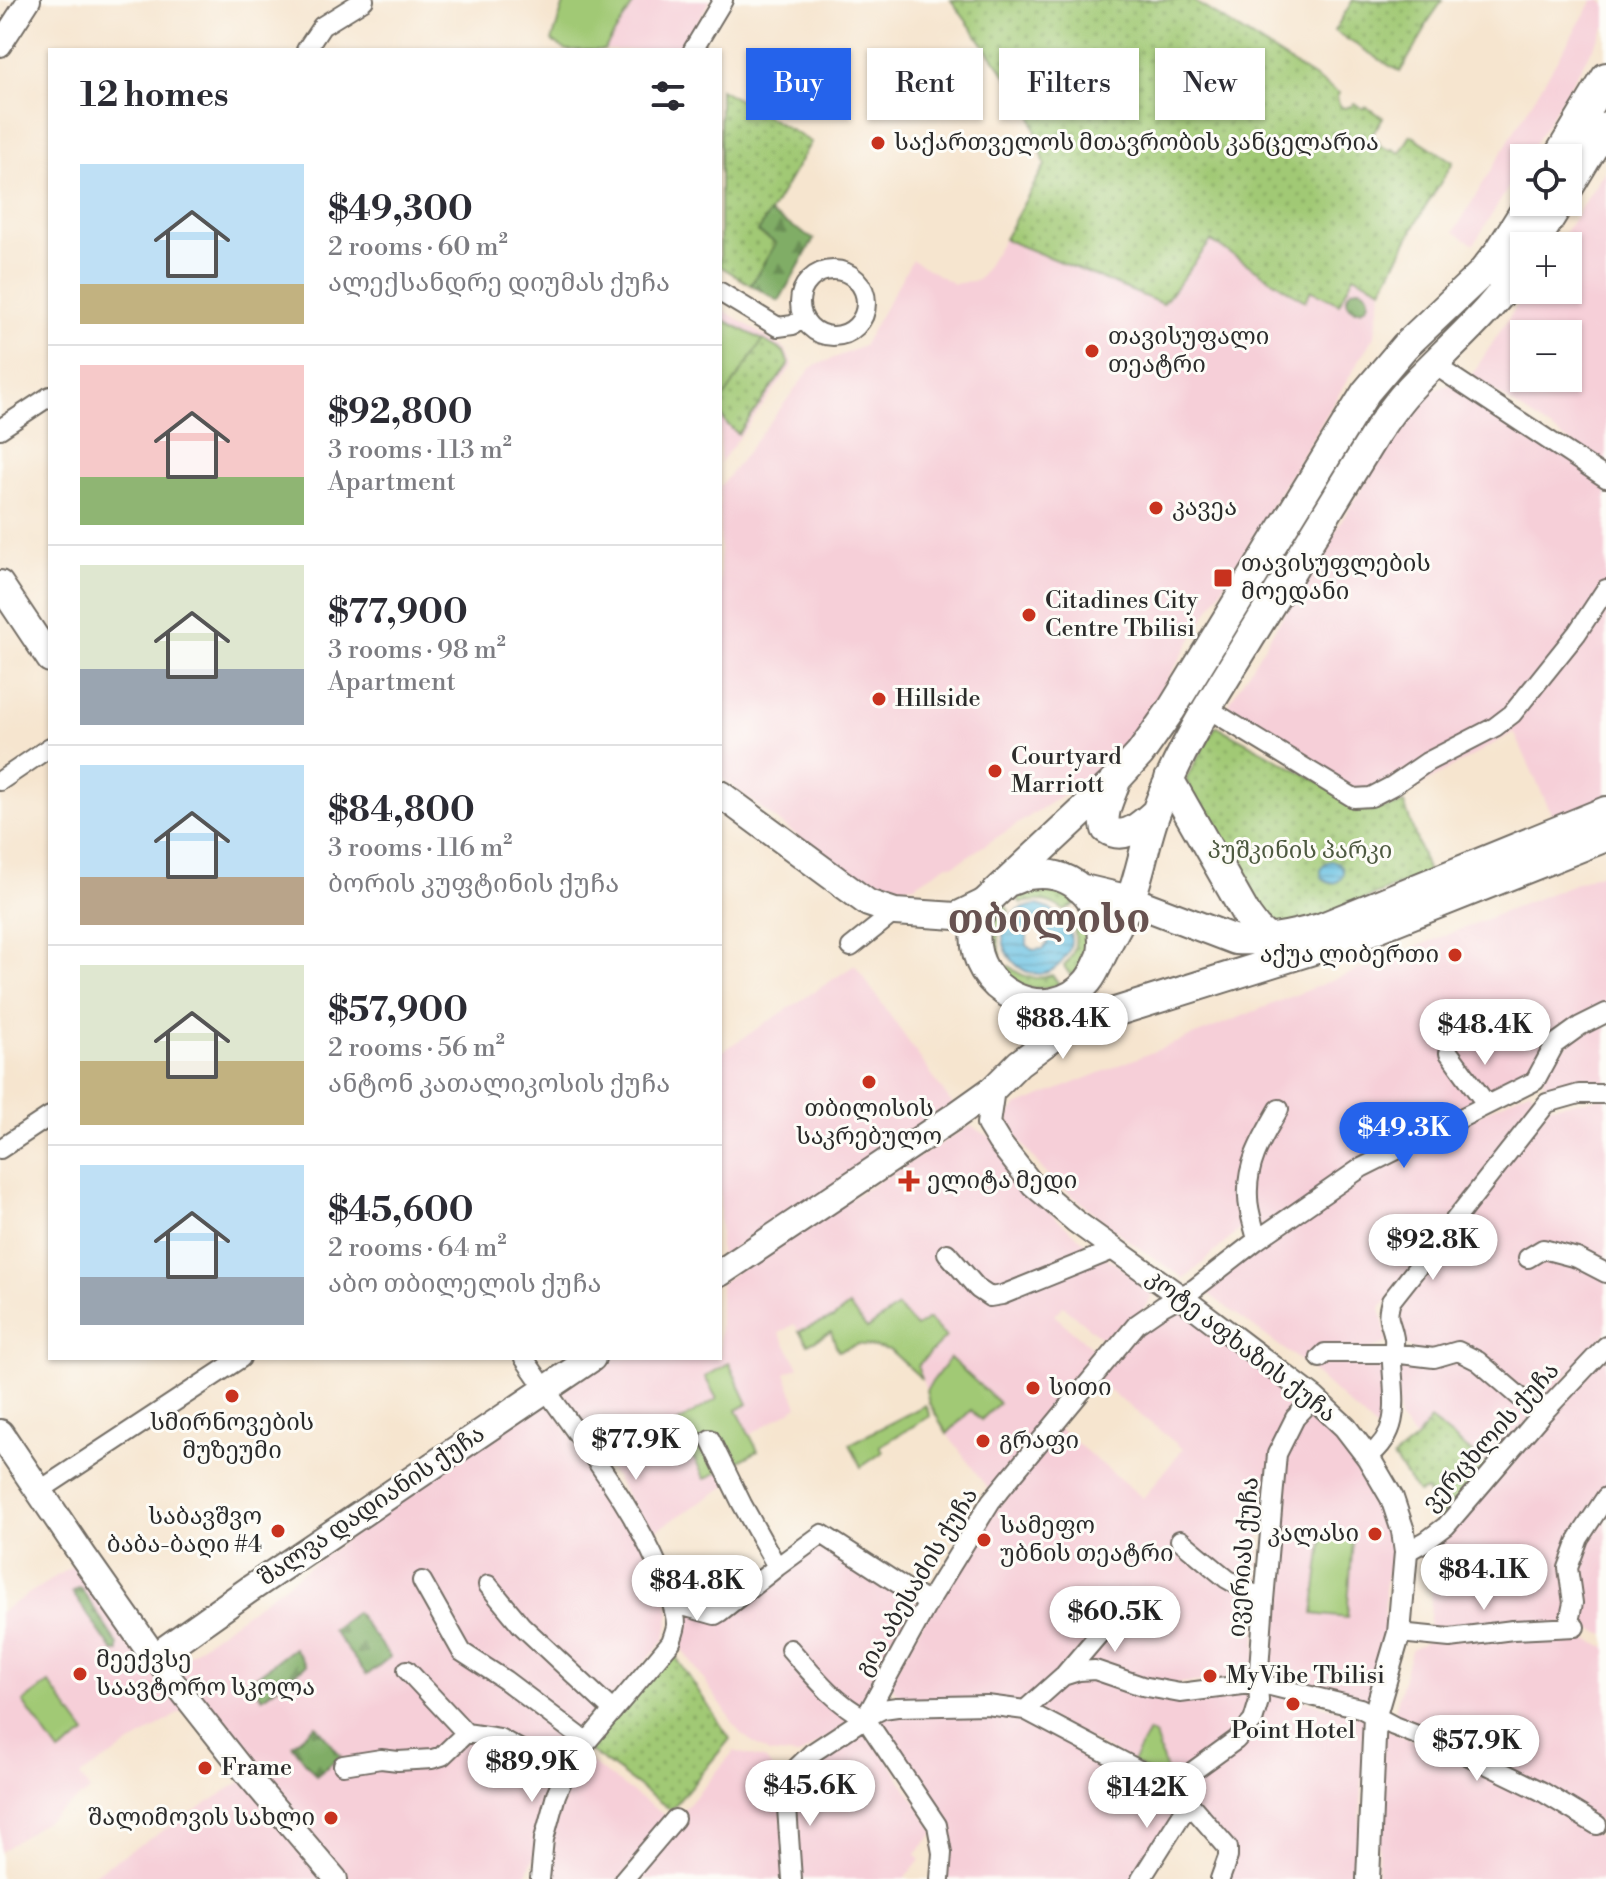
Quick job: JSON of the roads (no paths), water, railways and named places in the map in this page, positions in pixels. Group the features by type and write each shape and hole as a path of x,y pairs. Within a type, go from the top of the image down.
{"main road":[{"path":"1565,144 1606,77"},
{"path":"1582,166 1606,126"},
{"path":"1510,280 1490,306 1412,386 1376,433 1207,708 1169,779 1155,813 1130,900 1086,984 1071,996 1038,1003 1023,1001 996,986 979,960 976,945 976,930 987,901 1140,754 1171,710 1366,392 1405,346 1480,275 1521,216"},
{"path":"0,584 48,656"},
{"path":"1169,779 1247,916 1267,938"},
{"path":"1116,780 1104,813 1106,829 1118,835 1126,833 1155,813"},
{"path":"722,795 868,903 895,912 956,916 987,901"},
{"path":"1079,888 1130,900 1235,940 1290,935 1320,928 1606,811"},
{"path":"722,1272 993,1089 1019,1063 1066,1028 1355,937 1606,837"},
{"path":"1011,881 1028,875 1046,875 1063,879 1079,888 1090,898 1103,925 1102,955"},
{"path":"1053,1002 1086,1021"},
{"path":"1019,1063 1053,1002"},
{"name":"შალვა დადიანის ქუჩა","path":"154,1657 589,1360"},
{"path":"0,1433 154,1657"}],"street":[{"path":"0,45 29,0"},
{"path":"307,48 322,26 364,0"},
{"path":"694,48 723,0"},
{"path":"722,293 778,327 793,325 803,318"},
{"path":"1433,364 1606,478"},
{"path":"0,429 48,397"},
{"path":"1207,708 1354,798 1371,797 1427,762 1495,727 1512,714 1577,633 1606,589"},
{"path":"0,781 48,748"},
{"path":"851,947 895,912"},
{"path":"1547,1103 1535,1081 1555,1044 1606,1013"},
{"path":"1449,1053 1487,1105"},
{"name":"გია აბესაძის ქუჩა","path":"792,1879 785,1779 812,1753 865,1718 928,1603 991,1501 1137,1324 1194,1289 1257,1240 1361,1168 1535,1081"},
{"name":"კოტე აფხაზის ქუჩა","path":"993,1089 988,1124 1033,1185 1113,1250 1181,1297 1314,1398 1345,1427 1368,1457 1392,1498 1406,1552 1399,1633 1375,1715 1368,1879"},
{"path":"1368,1457 1381,1447 1395,1415 1392,1353 1395,1342 1387,1314 1391,1301 1547,1103 1579,1094 1606,1094"},
{"path":"1257,1240 1248,1200 1248,1180 1252,1160 1279,1109"},
{"path":"0,1149 48,1117"},
{"path":"1528,1258 1543,1249 1577,1258 1606,1273"},
{"path":"947,1253 978,1289 990,1297 1002,1295 1113,1250"},
{"name":"ვერცხლის ქუჩა","path":"1406,1552 1446,1526 1541,1415 1606,1346"},
{"path":"1320,1358 1325,1353 1392,1353 1434,1358 1458,1351 1478,1361 1541,1415"},
{"path":"39,1491 238,1360"},
{"path":"525,1360 626,1504 660,1570 676,1623 671,1642 587,1742 565,1774 544,1839 540,1879"},
{"name":"ივერიას ქუჩა","path":"1171,1787 1236,1740 1253,1721 1259,1701 1277,1454 1295,1418 1314,1398"},
{"path":"710,1439 777,1567"},
{"path":"1399,1633 1450,1638 1572,1627 1573,1603 1568,1568 1579,1538 1606,1497"},
{"path":"672,1603 715,1615 822,1534 928,1603"},
{"path":"1180,1540 1227,1579 1264,1600"},
{"path":"422,1581 462,1652 505,1680 587,1742"},
{"path":"488,1585 521,1625 613,1711"},
{"path":"1025,1710 1063,1676 1124,1605"},
{"path":"790,1649 821,1684 853,1712 865,1718 937,1825 942,1853 940,1879"},
{"path":"154,1657 238,1765 336,1879"},
{"path":"407,1670 466,1733 499,1738 565,1774"},
{"path":"1063,1676 1095,1670 1142,1686 1180,1693 1258,1683 1360,1708 1541,1791 1597,1825"},
{"path":"865,1718 883,1709 897,1707 987,1705 1025,1710 1171,1787 1228,1848 1220,1879"},
{"path":"343,1765 381,1759 432,1759 442,1756 466,1733"},
{"path":"1141,1879 1189,1803"},
{"path":"624,1879 675,1819"}],"water":[{"path":"1332,861 1340,864 1343,872 1340,880 1332,883 1324,880 1321,872 1324,864"},
{"path":"1036,905 1054,912 1066,924 1070,932 1069,950 1049,972 1034,973 1020,967 1009,956 1003,941 1005,926 1015,913","holes":["1032,928 1040,928 1048,935 1048,943 1043,949 1033,950 1027,945 1027,934"]}],"place":[{"name":"საქართველოს მთავრობის კანცელარია","path":"878,143"},
{"name":"თავისუფალი თეატრი","path":"1092,351"},
{"name":"კავეა","path":"1156,508"},
{"name":"თავისუფლების მოედანი","path":"1223,578"},
{"name":"Citadines City Centre Tbilisi","path":"1029,615"},
{"name":"Hillside","path":"879,699"},
{"name":"Courtyard Marriott","path":"995,771"},
{"name":"აქუა ლიბერთი","path":"1455,955"},
{"name":"თბილისის საკრებულო","path":"869,1082"},
{"name":"ელიტა მედი","path":"909,1181"},
{"name":"სითი","path":"1033,1388"},
{"name":"სმირნოვების მუზეუმი","path":"232,1396"},
{"name":"გრაფი","path":"983,1441"},
{"name":"საბავშვო ბაბა-ბაღი #4","path":"278,1531"},
{"name":"კალასი","path":"1375,1534"},
{"name":"სამეფო უბნის თეატრი","path":"984,1540"},
{"name":"მეექვსე საავტორო სკოლა","path":"80,1674"},
{"name":"MyVibe Tbilisi","path":"1210,1676"},
{"name":"Point Hotel","path":"1293,1704"},
{"name":"Frame","path":"205,1768"},
{"name":"შალიმოვის სახლი","path":"331,1818"}],"district":[{"name":"თბილისი","path":"1049,920"}],"park label":[{"name":"პუშკინის პარკი","path":"1300,851"}]}
